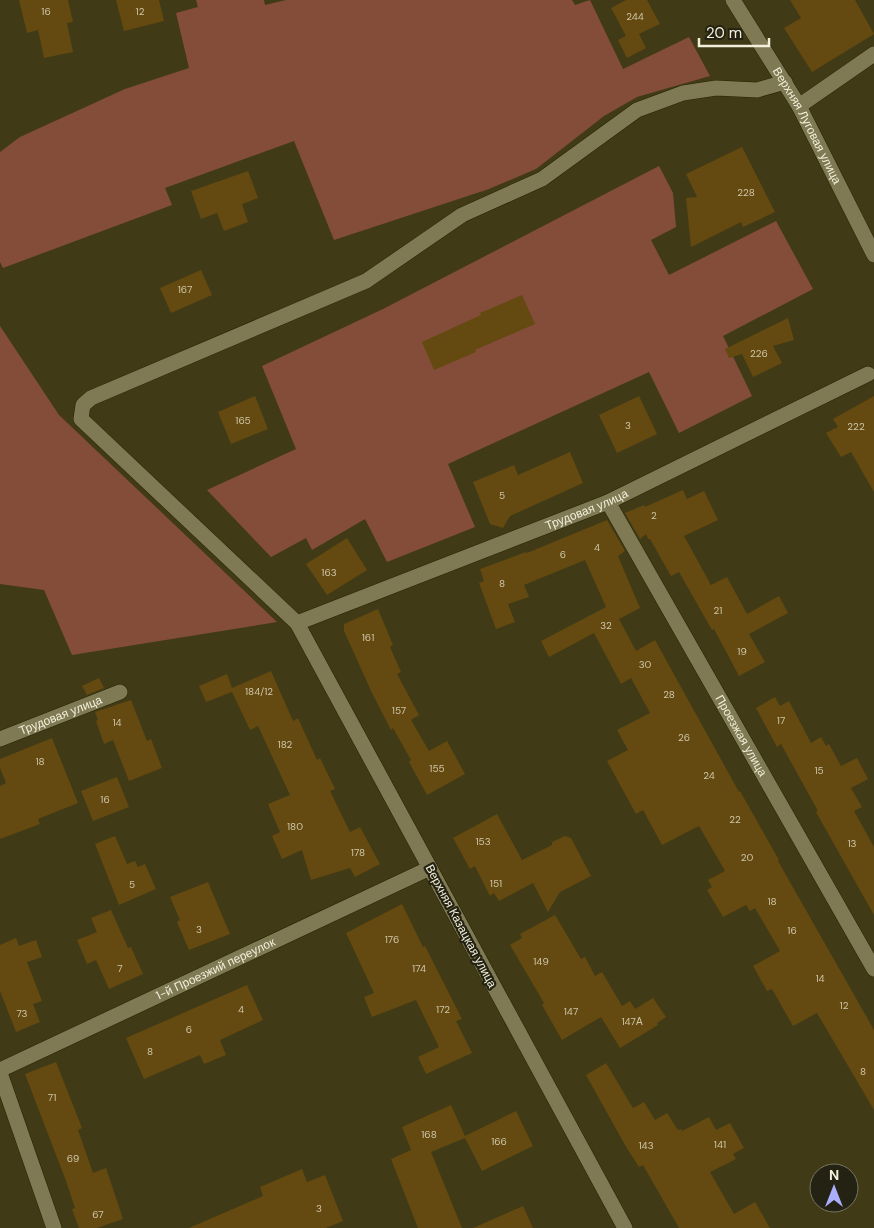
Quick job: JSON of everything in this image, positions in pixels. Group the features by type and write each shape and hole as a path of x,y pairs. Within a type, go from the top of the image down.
{"street":[{"name":"Верхняя Луговая улица","path":"733,0 799,106 874,255"},
{"path":"799,106 874,54"},
{"name":"Верхняя Казацкая улица","path":"626,1228 297,624 81,418 83,405 91,398 366,281 462,215 542,179 637,110 683,93 716,88 757,90 785,82"},
{"name":"Трудовая улица","path":"297,624 608,502 868,374"},
{"name":"Проезжая улица","path":"608,502 874,969"},
{"name":"Трудовая улица","path":"0,738 120,692"},
{"name":"1-й Проезжий переулок","path":"0,1071 430,868"},
{"path":"0,1071 54,1228"}],"shaded area":[{"path":"196,0 264,0 265,5 286,0 572,0 575,5 590,0 623,69 689,37 710,76 637,97 604,116 536,169 489,189 334,240 294,141 165,188 172,205 3,268 0,262 0,152 20,137 125,89 189,68 176,13 198,7"},
{"path":"659,166 673,193 676,227 651,240 669,275 776,221 813,289 723,336 752,396 679,433 649,372 448,464 475,527 387,562 365,519 312,550 306,538 271,557 207,490 296,449 262,366 383,309"},
{"path":"0,326 59,415 277,622 72,655 44,590 0,584"}],"building":[{"path":"19,0 68,0 73,22 67,23 73,52 44,58 38,30 27,33"},
{"path":"116,0 159,0 164,21 124,31"},
{"path":"626,0 647,0 660,24 639,34 646,48 627,58 618,40 626,36 611,8"},
{"path":"790,0 855,0 874,34 812,72 784,28 801,18"},
{"path":"742,147 775,212 743,227 741,222 691,247 686,198 697,197 686,174"},
{"path":"248,171 258,198 242,204 248,222 224,231 217,213 201,219 191,191"},
{"path":"201,270 212,295 171,313 160,288"},
{"path":"522,295 535,324 434,370 422,342 481,315 480,313"},
{"path":"788,318 794,340 773,346 782,363 753,377 742,354 729,358 725,349"},
{"path":"255,396 268,429 231,444 218,412"},
{"path":"639,396 657,434 617,453 599,415"},
{"path":"874,396 874,492 851,452 841,457 826,433 838,427 833,419"},
{"path":"570,452 583,483 510,516 503,528 490,524 473,482 514,465 518,475"},
{"path":"683,490 687,499 704,491 718,520 684,536 711,585 727,577 747,614 779,596 788,613 749,634 765,662 739,676 714,629 712,630 679,572 671,576 650,539 648,539 646,534 640,539 625,513 644,505 645,507"},
{"path":"607,520 625,551 618,556 640,608 619,619 636,651 655,640 874,1030 874,1110 817,1013 793,1026 772,989 767,991 753,966 780,951 755,908 750,911 746,905 723,917 707,890 712,887 708,880 725,871 699,826 662,845 643,810 636,814 607,761 628,750 617,730 650,713 631,678 621,684 594,633 549,657 541,641 606,607 585,560 524,585 529,597 508,604 515,622 496,629 479,583 484,581 480,569 527,553"},
{"path":"347,538 367,570 327,595 306,564"},
{"path":"378,609 393,645 390,647 401,672 397,674 419,715 411,720 429,751 447,741 465,774 427,795 409,762 411,760 393,728 391,730 372,693 344,631 344,624"},
{"path":"271,671 293,721 298,718 317,760 320,758 335,789 330,791 350,832 360,827 380,864 355,877 350,868 311,880 302,850 282,859 272,836 280,832 268,804 290,795 258,726 250,730 232,692 206,702 199,686 227,674 232,688"},
{"path":"99,678 104,688 87,695 82,686"},
{"path":"775,697 780,706 789,701 811,743 821,737 826,746 829,744 841,766 857,758 868,779 851,788 862,807 854,811 874,847 874,915 816,812 818,811 781,744 777,747 756,708"},
{"path":"131,700 147,741 151,739 162,768 129,781 113,740 104,744 95,712"},
{"path":"52,738 78,803 38,819 40,824 0,839 0,786 6,783 0,768 0,759"},
{"path":"117,777 129,807 93,821 81,791"},
{"path":"497,814 522,860 552,845 552,842 565,836 571,838 591,876 560,892 548,912 533,883 499,901 494,893 490,896 475,866 470,869 453,838"},
{"path":"115,836 127,864 135,861 138,867 145,864 156,889 119,905 95,844"},
{"path":"208,882 230,934 189,950 177,922 180,920 170,897"},
{"path":"402,904 462,1019 456,1021 472,1053 426,1074 418,1057 439,1047 416,1000 372,1017 364,997 374,993 346,933"},
{"path":"111,910 128,948 131,947 143,974 109,989 96,960 87,964 77,940 97,932 91,918"},
{"path":"555,915 581,959 585,957 595,976 602,972 622,1006 630,1001 635,1009 653,998 666,1017 657,1023 658,1025 620,1048 601,1017 562,1040 542,1005 544,1003 510,945 522,938 520,934"},
{"path":"16,938 19,946 36,940 42,957 27,962 42,1001 33,1004 40,1022 16,1032 0,991 0,945"},
{"path":"247,985 263,1020 220,1040 226,1055 204,1064 200,1055 144,1079 126,1038"},
{"path":"56,1062 82,1128 78,1130 93,1173 106,1168 123,1219 97,1228 79,1228 72,1209 75,1208 66,1181 25,1074"},
{"path":"606,1063 633,1108 644,1102 655,1120 667,1113 678,1130 681,1129 682,1131 709,1117 716,1130 730,1123 744,1148 733,1154 736,1159 710,1172 734,1214 755,1202 770,1228 679,1228 643,1165 639,1167 625,1145 586,1075"},
{"path":"451,1105 465,1136 516,1111 533,1146 482,1171 465,1138 431,1152 462,1228 418,1228 391,1159 411,1150 402,1127"},
{"path":"302,1169 307,1182 325,1175 343,1221 326,1228 189,1228 263,1196 260,1187"},
{"path":"523,1206 533,1228 473,1228"}]}
